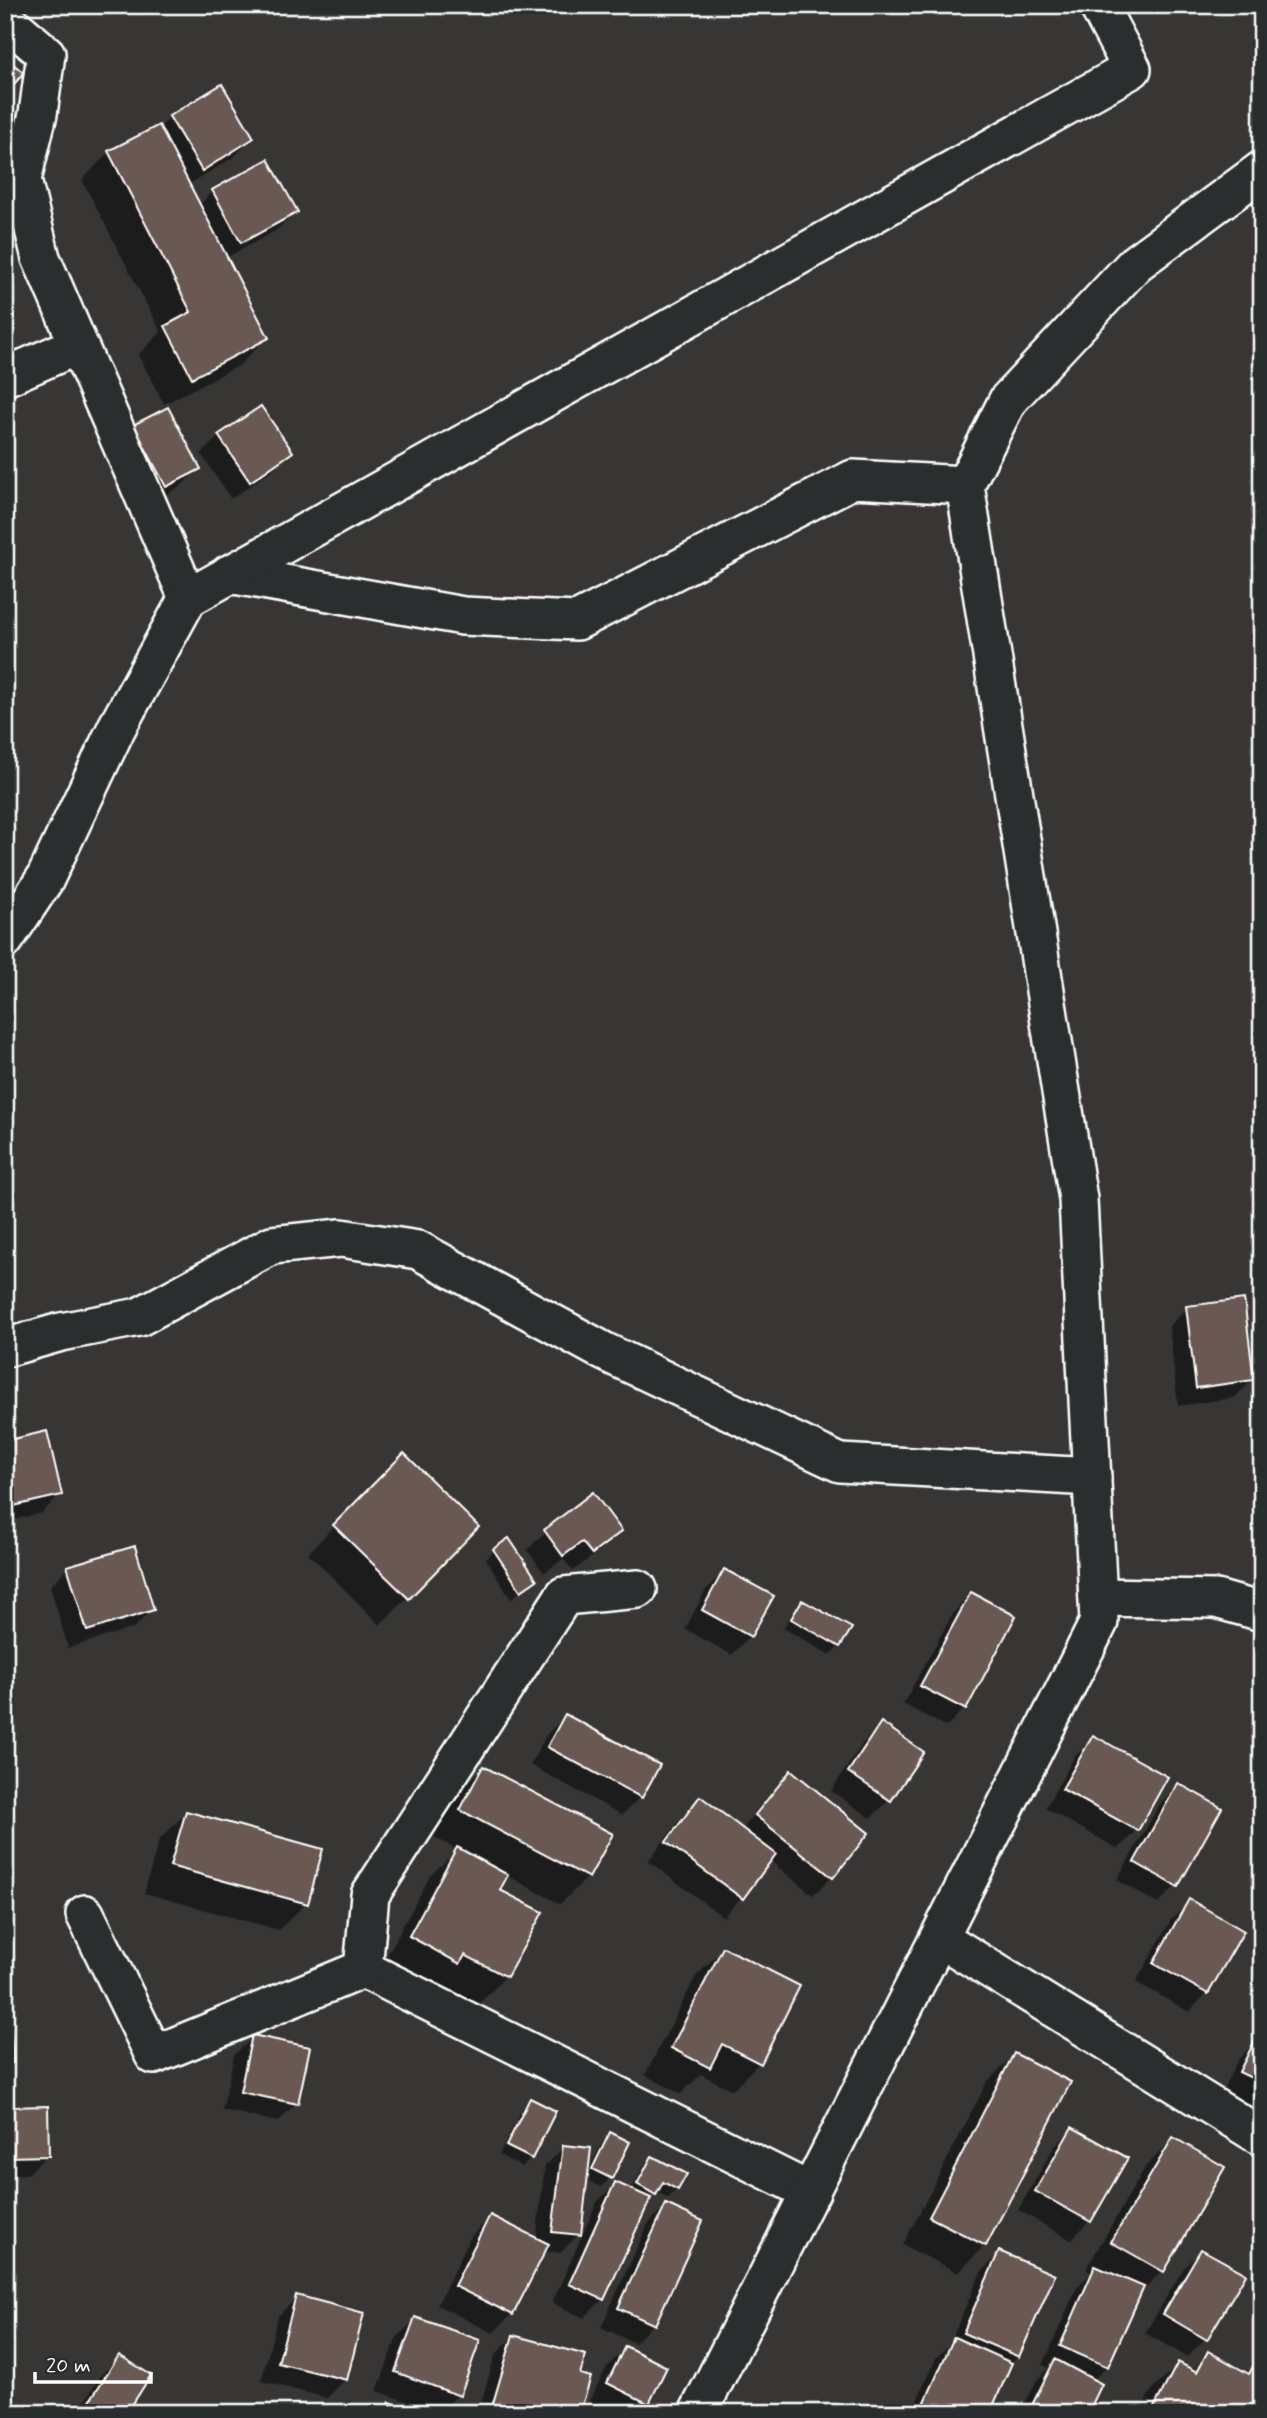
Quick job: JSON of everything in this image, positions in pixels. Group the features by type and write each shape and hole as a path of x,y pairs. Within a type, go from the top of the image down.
{"street":[{"path":"5,939 45,880 117,727 188,598 1132,69 1098,5"},
{"path":"5,19 46,54 38,114 22,180 41,258 188,598"},
{"path":"698,2413 1099,1622 1078,1199 965,485 1008,400 1136,263 1262,170"},
{"path":"5,377 78,345"},
{"path":"229,574 463,616 577,621 853,479 965,485"},
{"path":"5,1348 61,1332 139,1317 272,1245 341,1238 418,1250 605,1352 840,1463 1092,1477"},
{"path":"363,1969 370,1895 564,1596 638,1589"},
{"path":"1098,1597 1216,1599 1262,1612"},
{"path":"85,1914 154,2055 363,1969 811,2192"},
{"path":"940,1938 1262,2137"}],"building":[{"path":"5,57 24,73 5,94"},
{"path":"222,84 254,138 202,171 169,116"},
{"path":"159,125 269,338 192,378 165,326 191,312 108,151"},
{"path":"268,159 298,212 241,243 212,190"},
{"path":"261,406 293,452 250,482 218,435"},
{"path":"168,407 201,469 166,487 133,425"},
{"path":"5,716 13,718 5,745"},
{"path":"1244,1299 1254,1380 1196,1388 1186,1306"},
{"path":"47,1431 62,1495 5,1508 5,1441"},
{"path":"404,1453 479,1527 409,1599 333,1525"},
{"path":"593,1492 622,1531 592,1554 582,1542 563,1556 544,1530"},
{"path":"509,1538 537,1580 521,1591 493,1549"},
{"path":"135,1546 154,1610 87,1631 67,1566"},
{"path":"724,1569 774,1596 751,1637 702,1610"},
{"path":"971,1592 1016,1616 966,1710 920,1686"},
{"path":"802,1600 852,1628 840,1647 791,1619"},
{"path":"565,1714 660,1765 642,1798 547,1747"},
{"path":"881,1722 924,1752 891,1801 848,1772"},
{"path":"1093,1735 1168,1777 1138,1831 1062,1789"},
{"path":"483,1766 613,1834 589,1878 460,1810"},
{"path":"791,1770 869,1833 833,1878 755,1815"},
{"path":"1178,1783 1222,1808 1178,1887 1134,1862"},
{"path":"700,1796 776,1854 743,1899 666,1842"},
{"path":"186,1811 323,1849 308,1904 170,1866"},
{"path":"457,1847 508,1875 500,1890 543,1912 507,1977 465,1955 460,1964 409,1936"},
{"path":"1189,1899 1244,1931 1208,1994 1153,1963"},
{"path":"5,1922 13,2063 5,2063"},
{"path":"723,1947 800,1986 761,2064 722,2044 710,2068 671,2048"},
{"path":"252,2035 310,2047 298,2104 240,2092"},
{"path":"1255,2040 1262,2043 1262,2083 1239,2072"},
{"path":"1014,2053 1071,2082 986,2246 929,2217"},
{"path":"530,2098 556,2111 532,2159 506,2146"},
{"path":"48,2106 49,2156 5,2157 5,2107"},
{"path":"1072,2127 1128,2158 1091,2222 1035,2191"},
{"path":"610,2132 630,2142 612,2179 592,2169"},
{"path":"1173,2137 1225,2167 1164,2272 1111,2242"},
{"path":"563,2145 591,2148 581,2235 552,2232"},
{"path":"652,2156 687,2174 678,2190 663,2182 656,2195 637,2184"},
{"path":"615,2182 651,2198 604,2300 569,2284"},
{"path":"666,2204 703,2221 655,2325 618,2308"},
{"path":"490,2215 549,2244 513,2315 454,2286"},
{"path":"1201,2249 1246,2274 1207,2340 1163,2314"},
{"path":"999,2251 1055,2275 1019,2357 963,2333"},
{"path":"1095,2266 1144,2287 1108,2367 1060,2346"},
{"path":"296,2295 364,2313 347,2380 278,2363"},
{"path":"415,2317 480,2340 460,2396 395,2372"},
{"path":"513,2335 586,2355 580,2374 591,2377 581,2409 571,2407 569,2413 502,2413 491,2410"},
{"path":"954,2337 1012,2363 990,2413 920,2413"},
{"path":"625,2346 667,2367 649,2404 607,2383"},
{"path":"1208,2351 1249,2374 1255,2363 1262,2366 1262,2413 1151,2413 1178,2362 1197,2372"},
{"path":"119,2355 151,2375 127,2413 82,2413"},
{"path":"1055,2359 1102,2384 1088,2413 1028,2413"},
{"path":"390,2402 420,2413 387,2413"}]}
